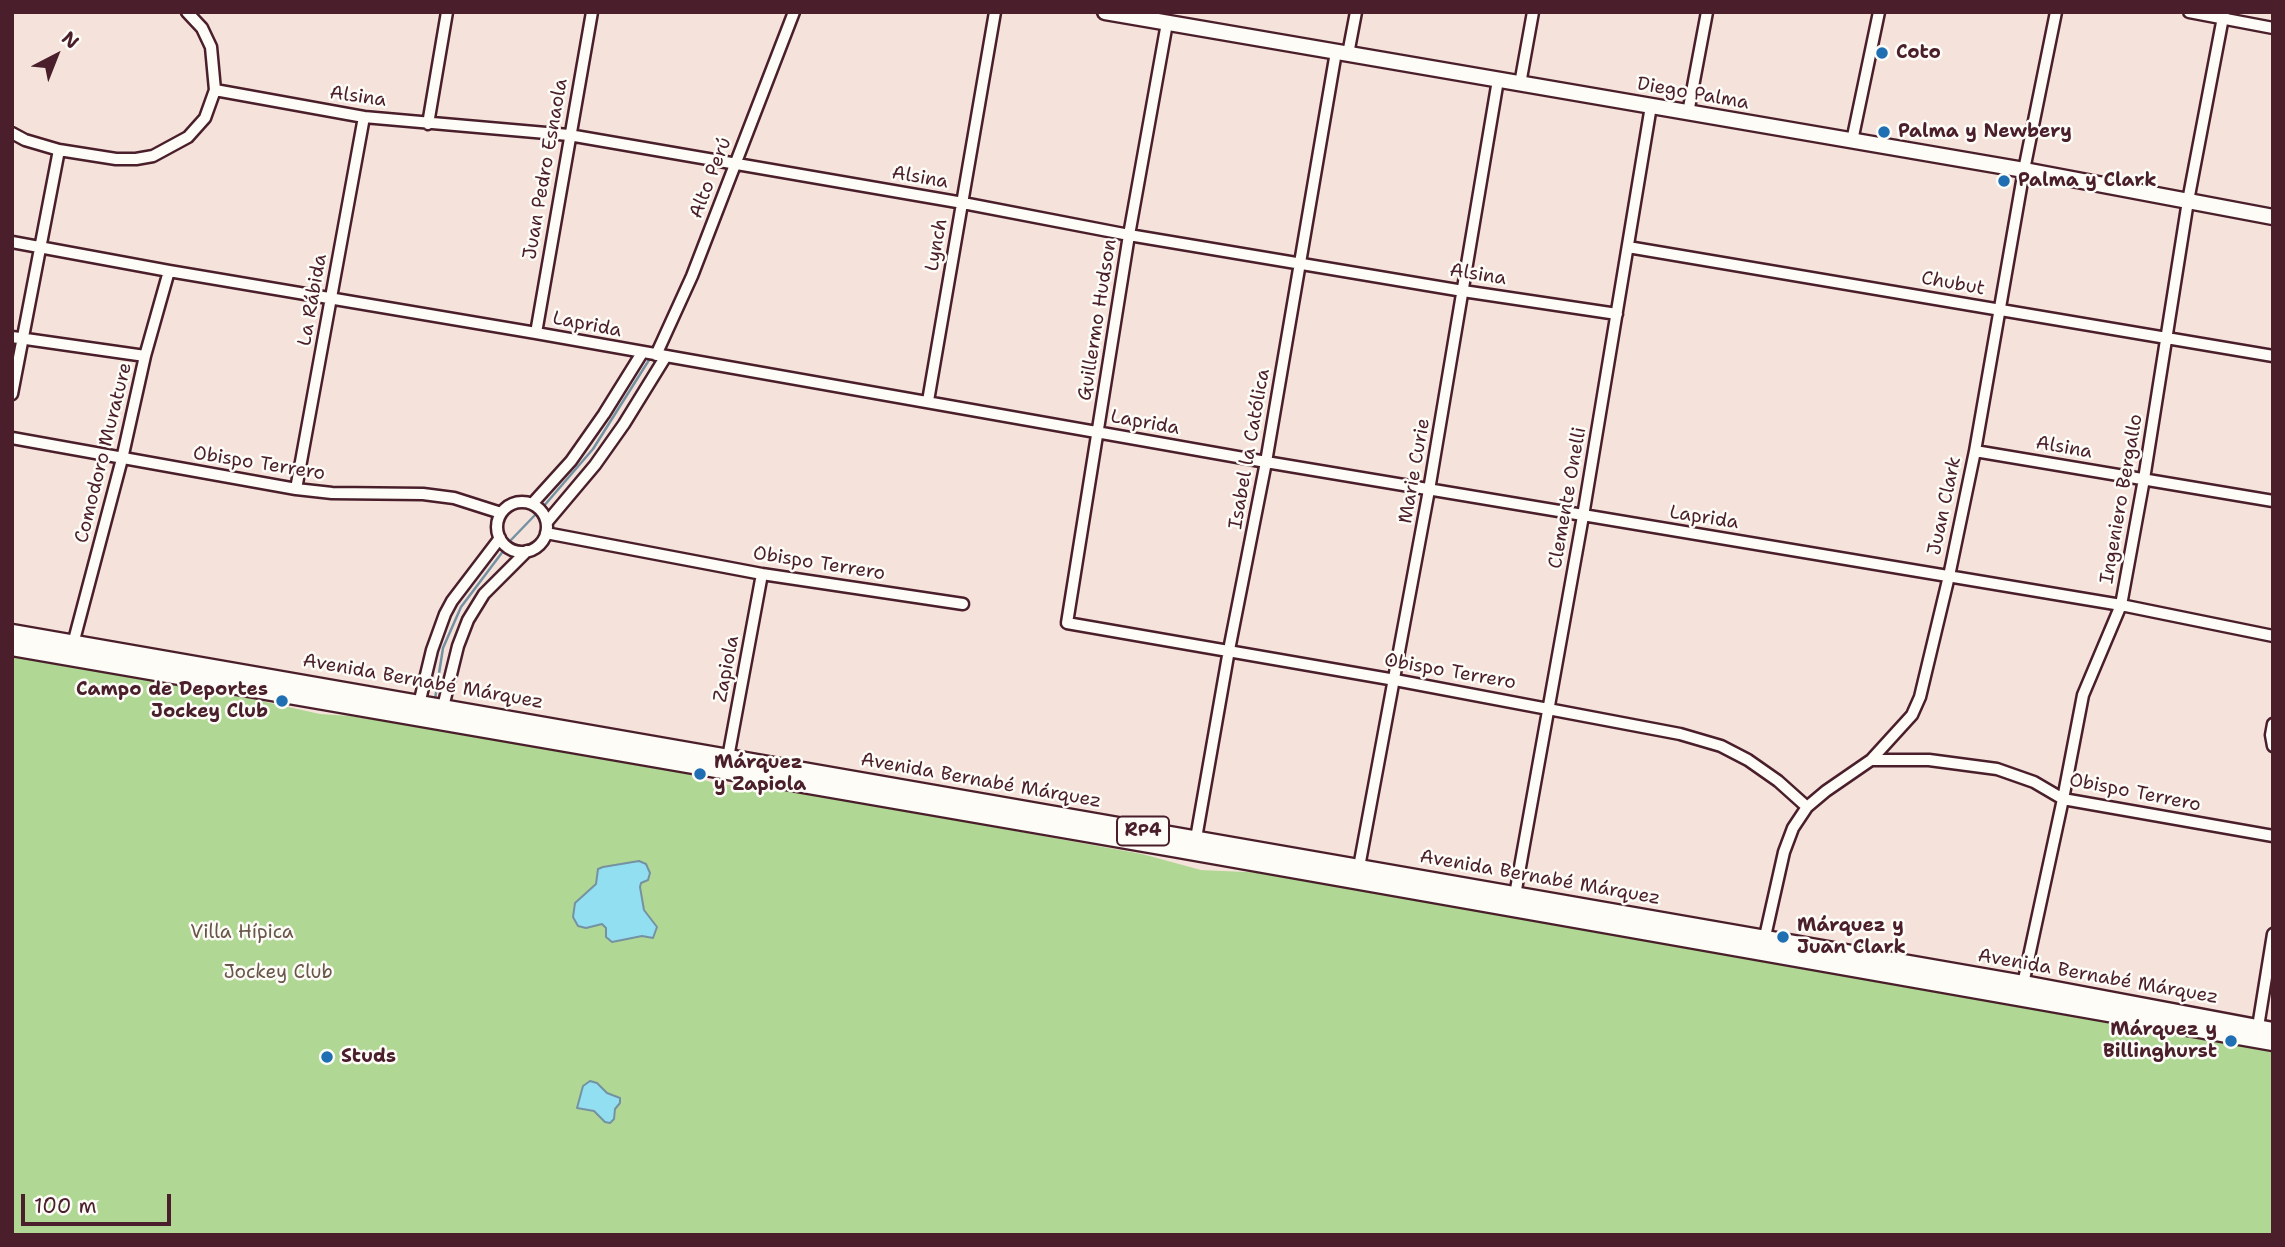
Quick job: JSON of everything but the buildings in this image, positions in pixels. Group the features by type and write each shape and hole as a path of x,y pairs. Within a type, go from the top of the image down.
{"main road":[{"name":"Diego Palma","path":"1105,12 1174,20 1342,53 2024,170 2273,217"},
{"name":"Avenida Bernabé Márquez","path":"12,633 443,708 727,764"},
{"name":"Avenida Bernabé Márquez","path":"12,647 727,764 2262,1033"},
{"name":"Avenida Bernabé Márquez","path":"1195,846 1359,867 1515,895 1763,946 2023,984 2262,1033 2273,1042"}],"street":[{"path":"12,133 25,140 59,150 116,159 153,156 188,137 205,118 215,90 211,47 202,28 187,12"},
{"path":"428,124 447,12"},
{"name":"Juan Pedro Esnaola","path":"536,333 592,12"},
{"name":"Alto Perú","path":"546,528 624,424 661,355 794,12"},
{"name":"Lynch","path":"928,401 995,12"},
{"name":"Isabel la Católica","path":"1195,846 1300,264 1342,53 1356,12"},
{"path":"1520,84 1533,12"},
{"path":"1688,113 1707,12"},
{"path":"1852,141 1879,12"},
{"name":"Juan Clark","path":"1763,946 1784,852 1793,828 1807,807 1871,760 1912,715 1920,697 1975,451 2024,170 2056,12"},
{"path":"2189,12 2224,15 2273,28"},
{"name":"Ingeniero Bergallo","path":"2023,984 2063,799 2082,695 2122,605 2188,201 2224,15"},
{"name":"Guillermo Hudson","path":"1067,623 1129,234 1174,20"},
{"name":"Marie Curie","path":"1359,867 1429,490 1498,80"},
{"name":"Alsina","path":"215,90 364,117 569,135 1300,264 1617,314"},
{"name":"Clemente Onelli","path":"1515,895 1550,708 1651,106"},
{"name":"La Rábida","path":"296,489 364,117"},
{"path":"12,394 18,338 42,247 59,150"},
{"name":"Laprida","path":"12,242 1266,462 2122,605 2273,636"},
{"name":"Chubut","path":"1628,247 2273,356"},
{"name":"Comodoro Murature","path":"73,644 169,271"},
{"path":"18,338 145,356"},
{"path":"532,504 571,461 642,353"},
{"name":"Obispo Terrero","path":"12,438 296,489 332,493 423,494 454,498 501,513"},
{"name":"Alsina","path":"1975,451 2273,501"},
{"path":"443,708 458,646 468,620 484,594 527,551 539,545 546,528 544,514 532,504 518,502 501,513 497,526 500,538 512,549 527,551"},
{"name":"Obispo Terrero","path":"546,528 762,574 963,604"},
{"path":"419,704 432,650 445,614 452,600 500,538"},
{"name":"Zapiola","path":"727,764 762,574"},
{"name":"Obispo Terrero","path":"1067,623 1550,708 1680,734 1721,746 1748,760 1778,781 1807,807"},
{"path":"2273,724 2273,746"},
{"name":"Obispo Terrero","path":"1871,760 1929,760 1997,769 2034,782 2063,799 2273,836"},
{"path":"2262,1033 2273,934"}],"green space":[{"name":"Jockey Club","path":"12,656 320,714 509,739 673,768 713,783 791,790 1142,854 1201,870 1270,871 1723,950 1764,962 1788,965 1788,961 1828,971 2273,1052 2273,1235 12,1235"}],"water":[{"path":"639,861 646,864 650,873 648,880 641,883 640,887 644,910 657,927 653,938 642,936 612,942 606,937 606,928 602,924 586,928 578,926 573,917 575,903 596,884 598,869"},
{"path":"590,1081 620,1098 614,1119 610,1123 605,1122 594,1111 577,1108 583,1086"}],"waterway":[{"path":"543,507 593,449 649,360"},
{"path":"510,541 536,514"},
{"path":"435,699 443,648 461,607 504,550"}],"place":[{"name":"Coto","path":"1882,53"},
{"name":"Palma y Newbery","path":"1884,132"},
{"name":"Palma y Clark","path":"2004,181"},
{"name":"Campo de Deportes Jockey Club","path":"282,701"},
{"name":"Márquez y Zapiola","path":"700,774"},
{"name":"Márquez y Juan Clark","path":"1783,937"},
{"name":"Márquez y Billinghurst","path":"2231,1041"},
{"name":"Studs","path":"327,1057"}],"park label":[{"name":"Villa Hípica","path":"242,933"}]}
